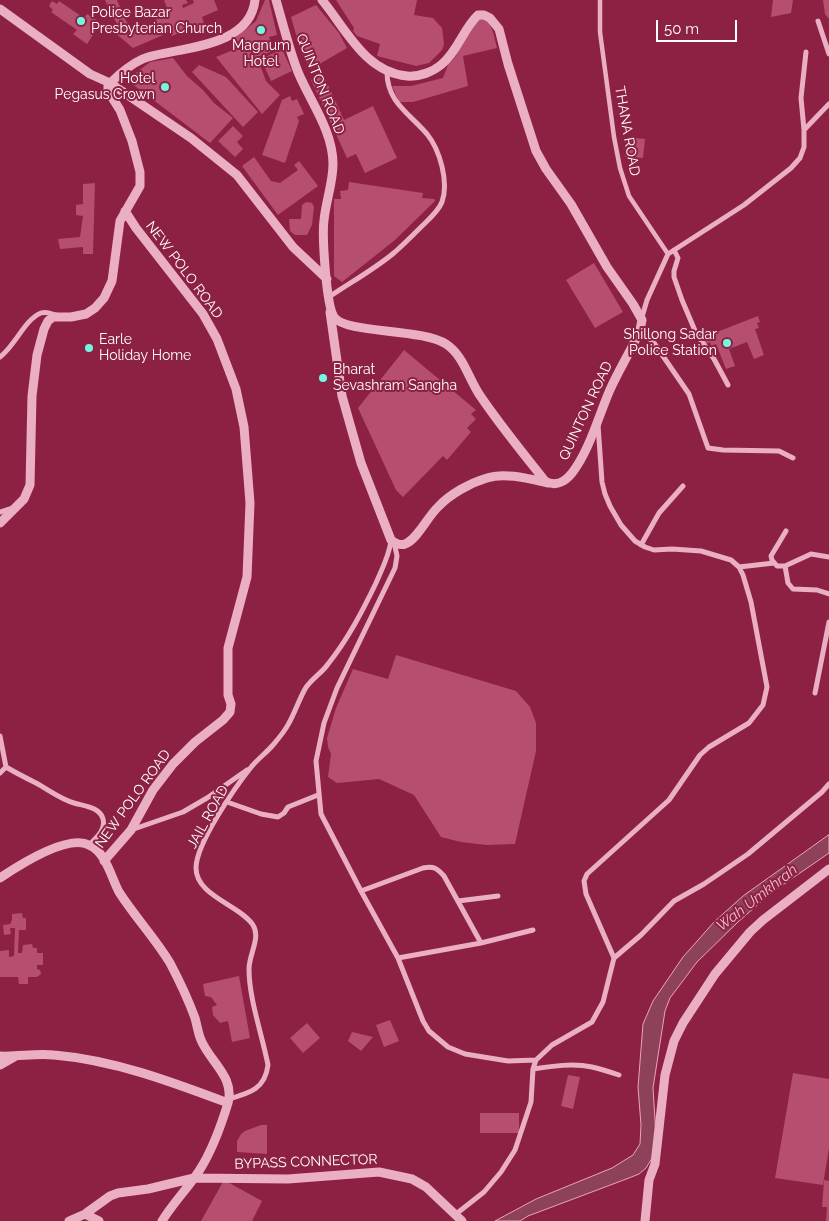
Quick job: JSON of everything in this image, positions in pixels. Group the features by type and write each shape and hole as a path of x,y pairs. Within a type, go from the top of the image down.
{"street":[{"path":"0,357 11,348 35,317 41,313 46,312 71,317 86,314 104,298 110,289 120,221 140,186 140,172 132,142 120,110 108,91 110,83 124,71 148,57 222,39 239,29 249,20 254,10 255,0"},
{"name":"QUINTON ROAD","path":"276,0 292,55 329,142 333,164 324,222 328,298 334,317 341,323 349,326 428,337 446,344 457,354 478,392 500,423 545,481 550,484 556,484 565,480 572,472 587,446 641,325"},
{"path":"322,0 367,58 376,66 398,75 413,76 431,72 443,64 458,44 466,29 478,15 484,15 495,23 499,28 508,64 536,151 571,204 607,267 628,295 641,325 689,394 708,448 717,450 779,451 793,458"},
{"name":"THANA ROAD","path":"600,0 600,32 614,138 620,168 629,196 668,254"},
{"path":"0,9 90,74 110,83 191,138 228,167 293,247 327,279"},
{"path":"818,21 829,54"},
{"path":"641,325 646,300 668,254 744,205 791,168 800,158 804,147 801,98 806,52"},
{"path":"387,72 387,84 397,103 435,145 440,157 445,188 441,203 434,214 396,251 328,298 342,396 361,463 393,541 397,556 395,568 338,688 324,722 316,761 318,795 325,825 398,958 423,1021 429,1031 448,1047 465,1054 508,1061 536,1060"},
{"path":"804,130 829,104"},
{"name":"NEW POLO ROAD","path":"104,861 130,830 153,790 173,764 230,712 228,648 247,577 250,503 244,427 236,389 223,352 203,314 124,212"},
{"path":"674,250 678,258 674,277 682,300 696,333 714,359 728,385"},
{"path":"0,523 24,499 30,485 32,396 41,337 48,321 53,317 59,316"},
{"path":"598,419 602,482 605,494 621,524 635,541 654,550 701,551 731,560 739,567 751,602 767,687 763,705 749,723 700,754 669,800 587,874 584,881 586,894 614,958"},
{"path":"393,541 403,545 407,543 418,533 438,506 472,483 490,477 506,476 550,484"},
{"path":"641,545 659,512 683,486"},
{"path":"0,512 16,507"},
{"path":"786,531 771,556 777,566 785,566 811,554 829,557"},
{"name":"JAIL ROAD","path":"229,1101 258,1088 267,1074 268,1065 250,984 249,967 256,939 254,927 247,918 199,881 196,865 201,849 227,802 252,767 288,725 305,689 327,666 360,616 393,541"},
{"path":"739,567 774,563"},
{"path":"785,566 788,583 792,589 817,590 829,594"},
{"path":"814,693 829,622"},
{"path":"0,736 6,767 50,792 73,803 93,808 100,813 103,818 101,834 89,845"},
{"path":"0,773 6,767"},
{"path":"130,830 183,812 252,767"},
{"path":"459,1218 501,1172 515,1150 531,1102 533,1069 536,1060 552,1045 592,1022 603,1002 614,958 641,935 674,901 704,884 748,854 829,784"},
{"path":"227,802 261,814 278,817 284,814 288,807 318,795"},
{"path":"0,878 26,861 63,846 79,842 97,850 119,892 169,962 195,1018 201,1039 226,1080 229,1088 229,1101 212,1146 194,1178 174,1202 162,1221"},
{"path":"361,891 423,868 438,868 481,944"},
{"path":"645,1221 649,1180 655,1164 665,1075 674,1041 683,1023 715,974 750,932 829,869"},
{"path":"458,901 498,896"},
{"path":"398,958 481,944 534,930"},
{"path":"0,1056 54,1055 94,1061 140,1072 229,1101"},
{"path":"0,1064 14,1057"},
{"path":"533,1069 580,1065 618,1075"},
{"name":"BYPASS CONNECTOR","path":"69,1221 85,1214 110,1196 118,1193 148,1189 194,1178 288,1179 379,1172 412,1179 426,1187 459,1218"},
{"path":"85,1214 99,1221"}],"water":[{"name":"Wah Umkhrah","path":"829,835 829,853 771,893 738,922 697,962 670,998 665,1011 653,1088 656,1135 654,1155 646,1168 639,1174 528,1216 520,1221 495,1221 536,1199 612,1168 633,1155 640,1144 641,1125 638,1087 643,1024 653,1001 683,957 714,922 743,896"}],"building":[{"path":"105,0 117,0 126,21 137,33 157,25 155,20 169,13 164,0 186,0 188,3 182,5 183,8 194,3 193,0 214,0 218,10 202,17 205,27 197,30 195,26 172,36 170,32 133,48 114,32 119,27"},
{"path":"265,0 269,0 277,35 269,37 273,51 257,57 266,81 280,95 262,114 216,57 238,48 235,38 256,21"},
{"path":"336,0 417,0 414,15 433,18 442,28 444,44 442,50 429,63 416,66 377,56 380,44 357,36"},
{"path":"773,0 793,0 791,13 771,17"},
{"path":"823,0 829,0 829,19 825,14"},
{"name":"Police Bazar Presbyterian Church","path":"52,1 57,4 59,1 84,18 87,14 101,23 87,44 73,34 77,30 51,12 53,10 49,6"},
{"path":"316,5 339,33 347,48 311,69 301,52 291,17"},
{"path":"480,18 487,18 497,48 463,56 468,86 413,102 399,102 392,86 411,86 443,78 448,65 455,57 470,29"},
{"path":"282,49 292,71 271,81 261,59"},
{"path":"173,58 187,76 214,103 233,118 210,143 127,80 150,62"},
{"path":"199,65 226,77 258,112 243,127 192,72"},
{"path":"323,74 344,120 373,106 397,158 365,173 356,154 347,158 311,80"},
{"path":"290,96 292,101 297,99 304,114 297,117 299,121 285,163 262,155 282,100"},
{"path":"233,126 243,136 237,142 243,149 235,157 218,141"},
{"path":"626,137 645,139 643,158 625,157"},
{"path":"254,157 271,181 280,183 298,170 294,165 299,161 318,186 278,215 242,166"},
{"path":"349,182 423,193 422,198 434,199 435,201 395,240 342,282 334,276 334,199 341,199 340,191 348,190"},
{"path":"95,183 93,254 83,254 83,247 60,249 58,239 80,237 83,216 76,215 76,205 83,204 83,184"},
{"path":"306,202 312,203 314,207 312,225 307,235 295,235 290,231 289,219 301,219 302,205"},
{"path":"594,263 623,312 595,328 566,280"},
{"name":"Shillong Sadar Police Station","path":"758,316 760,322 757,323 759,328 755,329 764,355 754,359 747,342 729,349 735,366 726,369 716,344 711,346 710,342 706,344 704,337"},
{"path":"404,350 476,410 471,414 476,419 467,428 471,432 447,460 443,456 403,497 396,490 358,408"},
{"path":"396,655 516,691 530,707 536,723 536,751 515,844 486,845 441,837 414,795 379,779 337,783 328,777 331,754 327,738 336,708 353,669 388,679"},
{"path":"22,913 23,918 26,918 26,930 19,930 18,953 22,953 23,945 32,944 33,948 37,948 37,953 43,953 43,965 37,965 37,969 40,970 41,974 37,977 28,977 28,984 19,984 18,977 0,977 0,951 9,950 9,957 14,956 15,928 10,928 11,934 4,935 3,925 10,924 12,914"},
{"path":"239,976 250,1038 232,1042 228,1021 220,1023 213,1015 212,1007 217,1005 211,997 205,996 203,984"},
{"path":"390,1020 399,1041 384,1047 376,1025"},
{"path":"307,1023 320,1038 303,1053 290,1038"},
{"path":"352,1032 373,1037 361,1051 348,1041"},
{"path":"793,1073 829,1079 829,1148 823,1185 775,1178"},
{"path":"568,1075 580,1077 573,1109 561,1106"},
{"path":"480,1113 519,1113 519,1133 480,1133"},
{"path":"261,1125 267,1125 267,1154 237,1152 237,1141 241,1134"},
{"path":"224,1180 262,1201 252,1221 201,1221"},
{"path":"824,1180 829,1181 829,1221 826,1221 827,1207 822,1207"}],"place":[{"name":"Police Bazar Presbyterian Church","path":"81,21"},
{"name":"Magnum Hotel","path":"261,30"},
{"name":"Hotel Pegasus Crown","path":"165,87"},
{"name":"Shillong Sadar Police Station","path":"727,343"},
{"name":"Earle Holiday Home","path":"89,348"},
{"name":"Bharat Sevashram Sangha","path":"323,378"}]}
